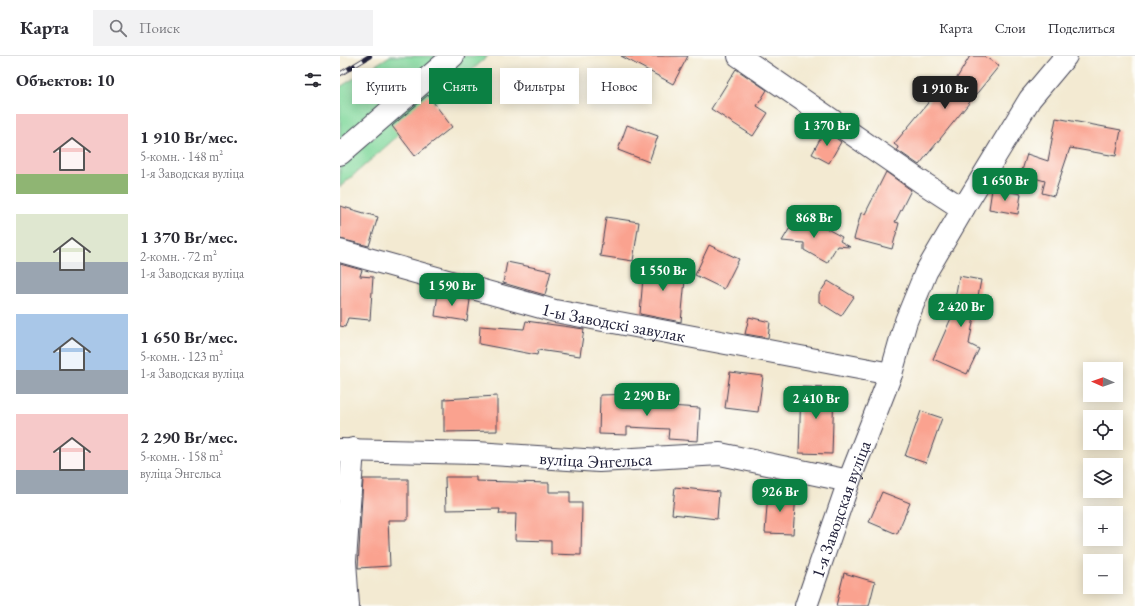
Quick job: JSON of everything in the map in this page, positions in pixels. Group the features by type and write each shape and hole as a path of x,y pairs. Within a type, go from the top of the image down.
{"street":[{"path":"340,154 453,56"},
{"path":"739,56 962,209"},
{"name":"1-я Заводская вуліца","path":"806,606 849,481 892,374 906,321 926,272 962,209 1030,99 1066,56"},
{"name":"1-ы Заводскі завулак","path":"340,251 555,311 892,374"},
{"path":"347,450 345,561 348,606"},
{"name":"вуліца Энгельса","path":"347,450 476,453 599,461 720,454 849,481"}],"green space":[{"path":"390,56 488,56 474,68 429,68 429,104 434,104 340,187 340,87 352,80 352,104 421,104 421,68 371,68"}],"building":[{"path":"621,56 688,56 673,84 652,73 652,68 643,68"},
{"path":"970,56 984,56 999,66 919,165 897,150 898,147 894,144 941,87 948,93"},
{"path":"736,69 767,90 757,106 768,113 753,136 711,109"},
{"path":"428,95 429,104 435,104 452,127 415,156 392,126 418,104 421,104 421,101"},
{"path":"1056,118 1121,130 1116,156 1070,148 1054,196 1042,193 1045,181 1021,174 1027,154 1048,161"},
{"path":"627,125 658,136 649,162 618,150"},
{"path":"825,130 841,142 829,163 812,154"},
{"path":"886,172 911,190 895,222 899,223 892,249 854,239 861,213 865,214"},
{"path":"992,189 1021,194 1018,214 989,209"},
{"path":"340,206 378,217 369,246 340,239"},
{"path":"797,216 818,228 820,225 842,237 840,241 850,247 837,246 827,263 804,250 804,243 782,241"},
{"path":"606,217 639,222 633,261 600,256"},
{"path":"709,245 739,259 724,289 695,275"},
{"path":"507,262 551,271 545,295 503,283"},
{"path":"340,264 362,270 360,276 373,277 370,320 348,318 345,327 340,326"},
{"path":"644,265 686,269 681,322 640,314"},
{"path":"959,276 981,280 969,344 979,349 967,374 933,359 952,316"},
{"path":"828,281 854,297 841,316 819,302 819,294"},
{"path":"438,293 470,300 467,321 435,316"},
{"path":"749,317 770,322 768,338 745,334"},
{"path":"526,321 584,329 580,356 538,350 537,355 479,344 480,326 524,329"},
{"path":"730,372 763,376 758,412 725,408"},
{"path":"801,387 834,388 832,454 799,453"},
{"path":"637,394 637,404 700,408 698,441 668,439 669,429 627,427 627,435 599,434 600,395"},
{"path":"497,396 497,431 444,432 444,399"},
{"path":"921,411 942,418 926,463 905,456"},
{"path":"445,477 476,477 476,481 549,483 549,492 570,492 570,503 582,503 581,555 551,554 551,541 515,540 516,514 499,514 500,509 446,510"},
{"path":"363,479 408,479 408,520 388,520 390,566 358,568"},
{"path":"675,487 719,492 717,519 672,514"},
{"path":"768,492 796,494 793,534 765,533"},
{"path":"882,492 910,503 897,534 869,522"},
{"path":"844,573 875,582 869,606 836,606"}],"railway":[{"path":"340,74 370,56"}]}
